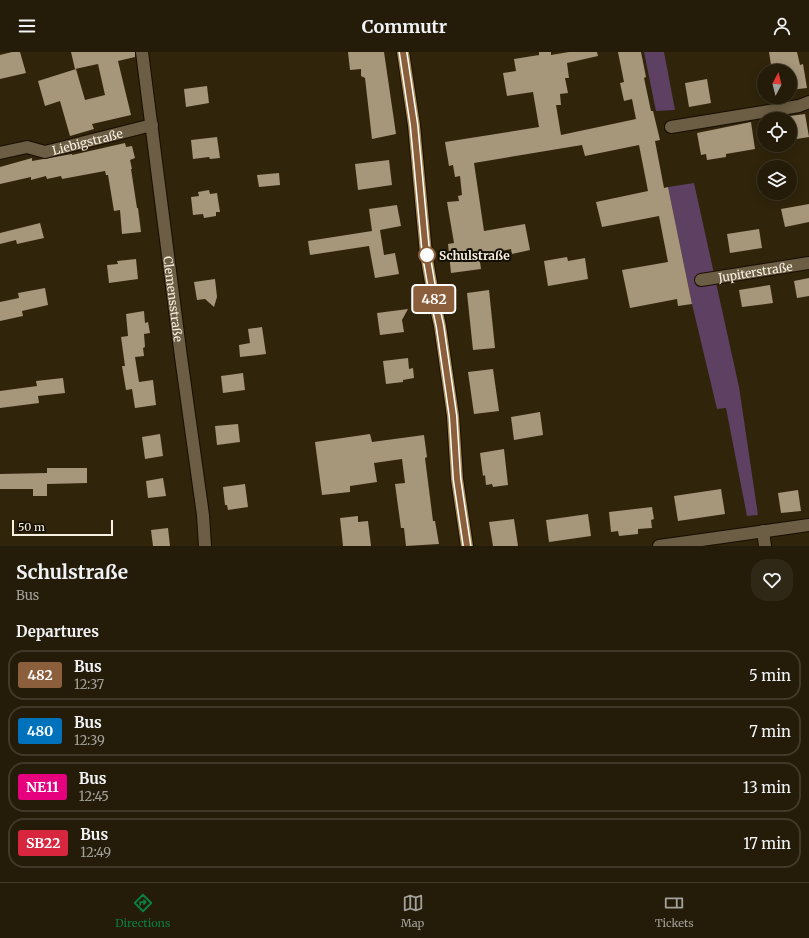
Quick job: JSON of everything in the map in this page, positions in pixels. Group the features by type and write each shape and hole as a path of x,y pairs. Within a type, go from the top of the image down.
{"main road":[{"path":"403,52 414,125 426,254 440,326 453,416 457,479 467,546"}],"street":[{"name":"Clemensstraße","path":"142,52 203,515 205,546"},
{"path":"671,127 799,106 809,102"},
{"name":"Liebigstraße","path":"0,153 27,147 45,152 152,125"},
{"name":"Jupiterstraße","path":"701,280 809,263"},
{"path":"659,546 809,525"},
{"path":"763,531 765,546"}],"shaded area":[{"path":"644,52 664,52 675,110 656,111"},
{"path":"694,183 739,387 758,515 747,516 726,408 717,409 692,304 668,187"}],"building":[{"path":"20,52 26,73 0,79 0,55"},
{"path":"71,52 135,52 135,57 118,61 131,115 92,124 94,129 70,136 60,101 45,106 38,81 76,69 85,100 105,95 98,64 75,69"},
{"path":"348,52 384,52 396,134 372,139 365,78 361,76 361,69 350,70"},
{"path":"539,52 551,52 551,55 569,52 597,52 598,56 567,63 569,78 565,78 568,93 560,94 561,105 556,105 561,135 636,119 632,99 624,101 620,83 624,82 618,52 641,52 646,77 644,78 651,111 653,111 660,140 655,141 664,188 668,187 692,304 678,306 677,299 630,308 622,270 668,262 659,216 602,227 596,202 648,191 639,145 585,156 582,145 474,163 484,231 525,224 530,250 512,254 511,249 479,255 481,269 451,273 448,244 454,243 447,202 459,201 458,196 462,195 460,176 455,177 453,165 449,166 445,142 539,127 533,92 507,96 503,73 516,71 514,59 539,55"},
{"path":"769,52 797,52 800,65 803,64 807,88 797,89 797,64 771,64"},
{"path":"707,79 711,103 689,107 685,83"},
{"path":"207,86 209,103 186,107 184,89"},
{"path":"805,114 809,137 797,139 797,115"},
{"path":"751,122 755,149 726,154 726,157 707,160 706,154 701,155 697,133"},
{"path":"217,137 220,158 210,159 209,157 193,159 191,140"},
{"path":"125,143 126,147 132,146 135,158 130,160 141,232 122,234 120,210 114,211 108,175 106,175 105,171 62,179 61,176 47,179 46,176 31,180 31,177 0,184 0,167 32,158 32,161 72,155"},
{"path":"389,160 392,185 358,190 355,164"},
{"path":"279,173 280,185 259,187 257,175"},
{"path":"209,190 210,194 217,193 220,212 216,212 216,216 204,218 203,214 193,215 191,197 199,196 198,192"},
{"path":"809,204 809,222 785,227 781,209"},
{"path":"397,205 401,226 380,230 384,255 395,253 399,274 375,278 369,246 310,255 308,241 372,231 369,209"},
{"path":"40,223 44,238 17,244 16,240 0,244 0,233"},
{"path":"759,229 762,248 730,253 727,234"},
{"path":"567,257 568,261 585,258 588,279 548,286 544,261"},
{"path":"136,259 138,279 109,283 107,265 118,264 117,261"},
{"path":"809,278 809,296 797,298 794,281"},
{"path":"215,279 217,297 214,307 205,299 197,300 194,282"},
{"path":"770,285 773,303 742,307 739,290"},
{"path":"45,288 48,305 22,311 23,316 0,321 0,302 19,298 18,293"},
{"path":"489,290 495,348 473,350 467,293"},
{"path":"408,309 402,320 404,332 380,335 377,313"},
{"path":"144,311 145,323 148,322 150,333 144,334 144,356 135,357 139,382 153,380 156,405 135,408 132,389 126,390 122,366 125,366 121,337 128,336 126,314"},
{"path":"262,327 266,354 240,357 239,345 250,343 248,329"},
{"path":"408,358 409,369 413,368 414,378 403,380 403,382 386,384 383,361"},
{"path":"493,369 499,411 474,414 468,372"},
{"path":"243,373 245,390 223,393 221,376"},
{"path":"63,378 65,393 38,396 39,403 0,408 0,391 37,386 36,381"},
{"path":"540,412 543,435 514,440 511,417"},
{"path":"238,424 240,442 217,445 215,426"},
{"path":"160,434 163,456 145,459 142,437"},
{"path":"370,434 372,442 424,435 427,457 425,458 433,521 435,521 439,544 406,546 404,528 401,528 395,484 405,483 402,459 374,463 377,482 350,486 350,492 322,495 315,442"},
{"path":"504,449 508,485 493,487 492,484 486,485 485,475 483,476 480,453"},
{"path":"47,468 87,468 87,483 47,484 47,496 33,496 33,489 0,489 0,474 47,473"},
{"path":"163,478 166,496 148,498 146,481"},
{"path":"245,484 248,507 228,510 227,505 225,505 223,487"},
{"path":"721,489 725,514 678,521 674,496"},
{"path":"798,490 801,511 781,513 778,493"},
{"path":"652,507 654,519 651,520 652,528 638,529 638,534 619,536 618,531 611,532 609,512"},
{"path":"588,514 591,536 549,542 546,520"},
{"path":"358,516 358,522 368,521 371,546 343,546 340,518"},
{"path":"514,519 518,546 493,546 489,522"},
{"path":"168,528 170,546 153,546 151,530"}],"bus line":[{"name":"482","path":"403,52 414,125 426,254 440,326 453,416 457,479 467,546"}],"place":[{"name":"Schulstraße","path":"427,255"}]}
